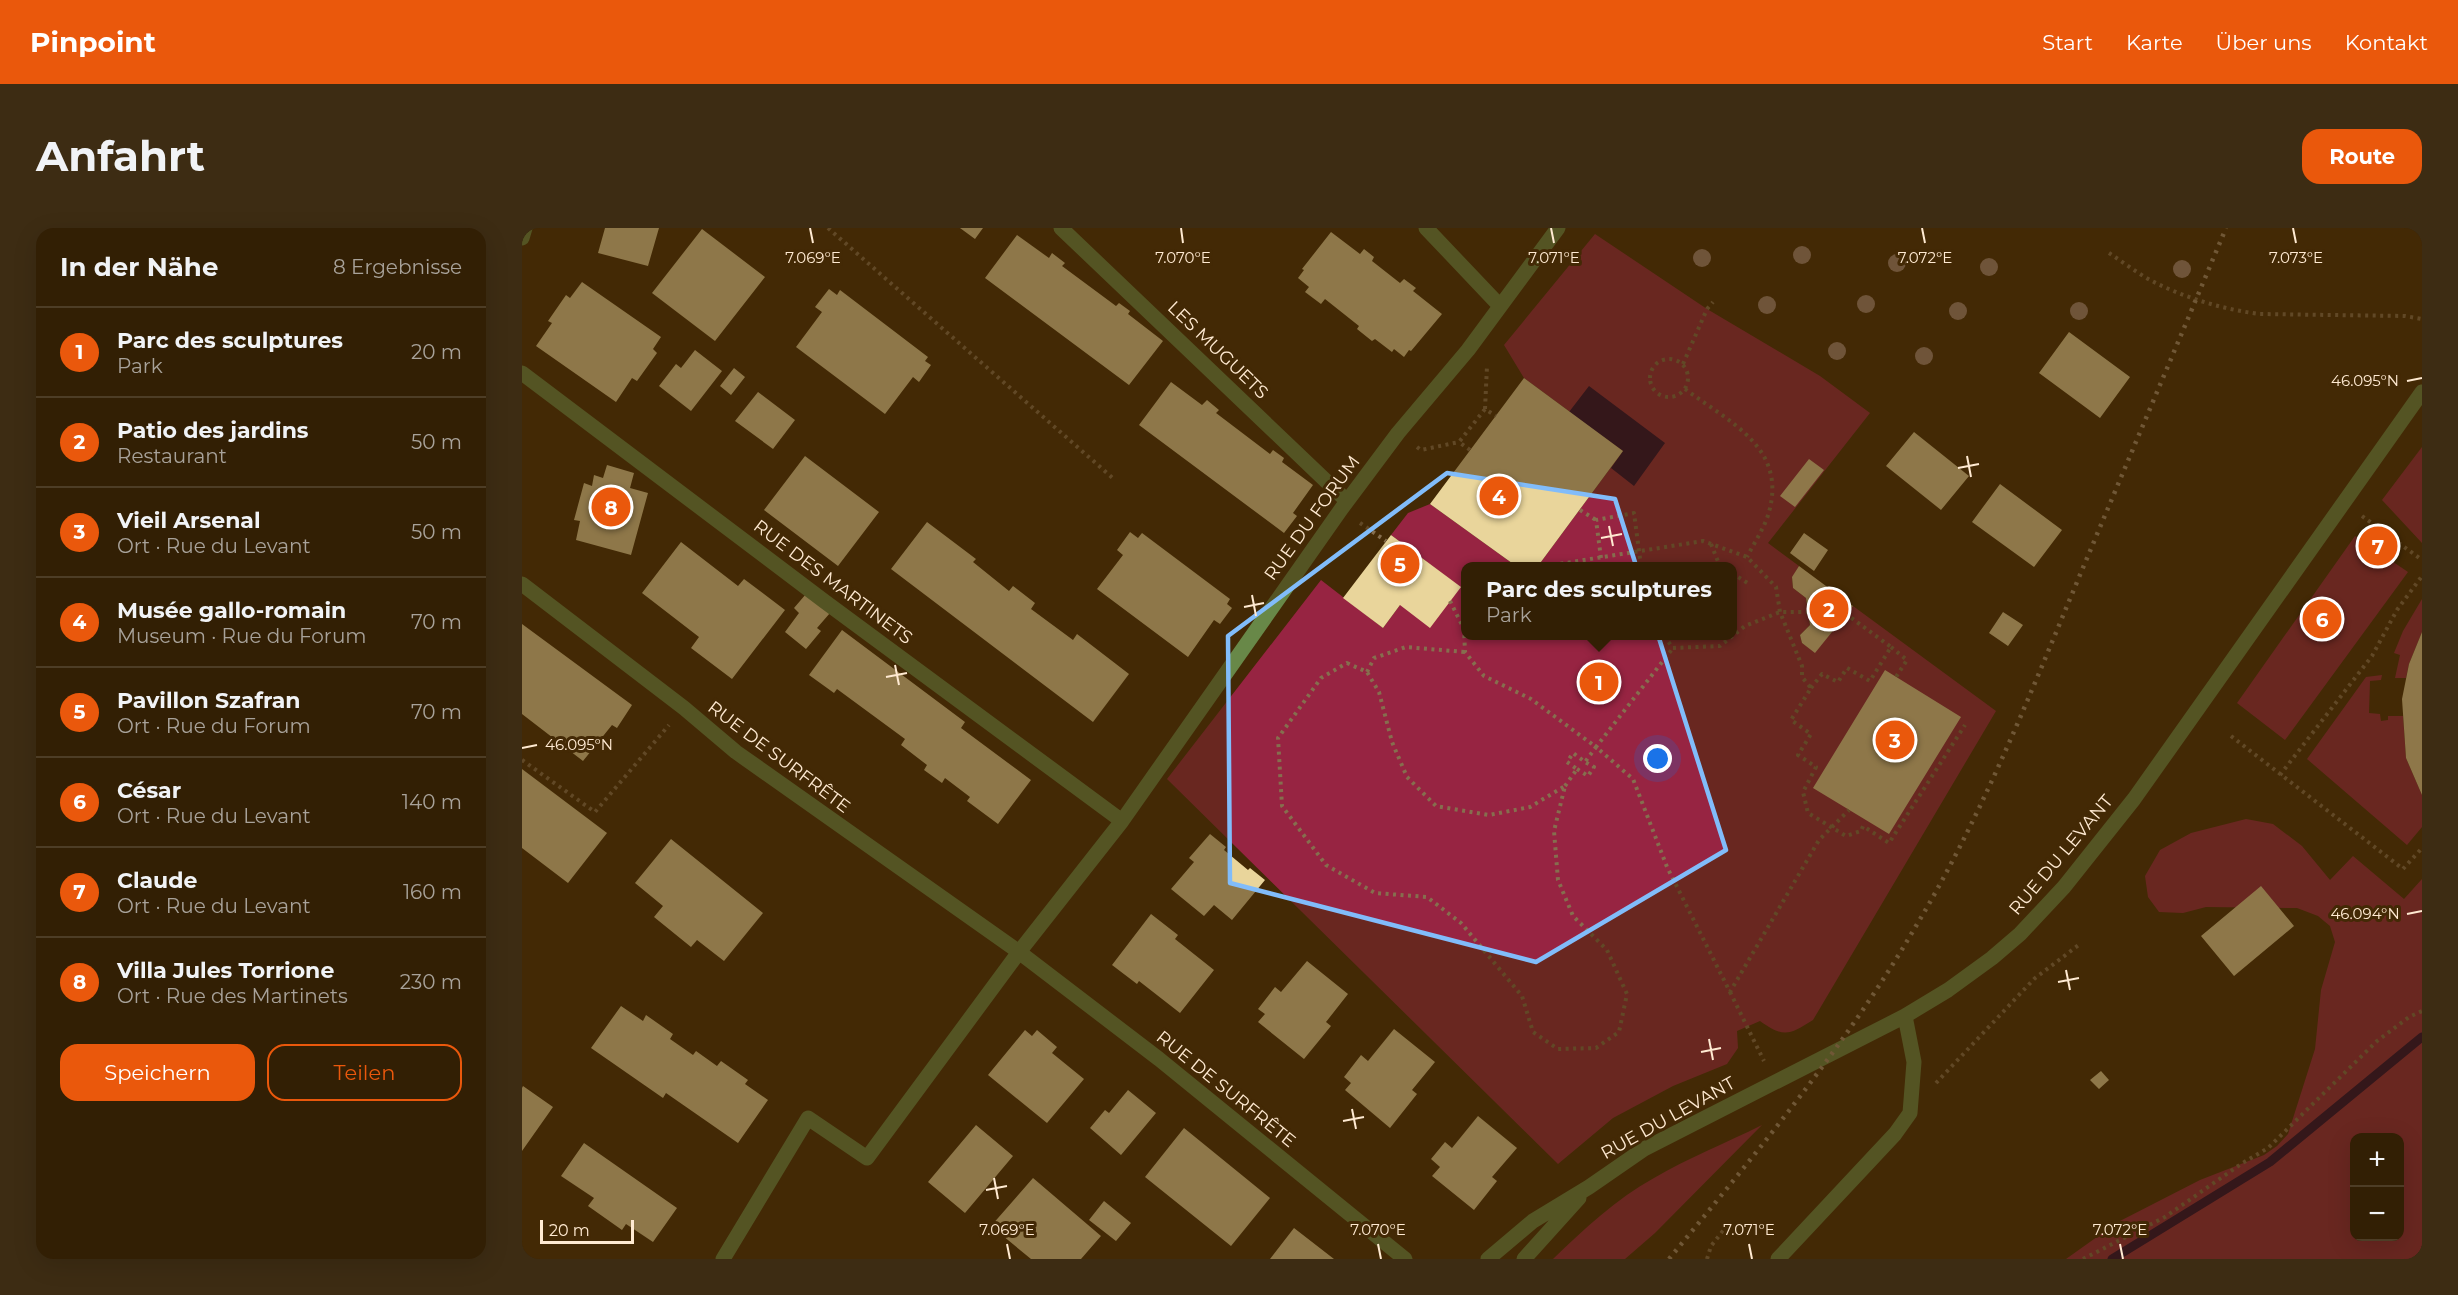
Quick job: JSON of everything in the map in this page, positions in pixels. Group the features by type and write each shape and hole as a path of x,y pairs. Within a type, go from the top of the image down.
{"street":[{"path":"522,238 525,228"},
{"name":"LES MUGUETS","path":"1061,228 1345,505"},
{"path":"1426,228 1500,306"},
{"name":"RUE DU FORUM","path":"1019,952 1122,821 1398,433 1468,350 1558,228"},
{"name":"RUE DES MARTINETS","path":"522,373 824,601 1122,821"},
{"name":"RUE DU LEVANT","path":"1488,1259 1533,1221 1589,1187 1644,1149 1905,1016 1948,990 1992,958 2020,933 2064,887 2134,799 2422,392"},
{"name":"RUE DE SURFRÊTE","path":"522,584 684,708 736,752 1019,952 1158,1059 1405,1259"},
{"path":"723,1259 808,1118 867,1158 1019,952"},
{"path":"1778,1259 1895,1134 1910,1113 1914,1062 1905,1016"},
{"name":"RUE DU LEVANT","path":"1524,1259 1589,1187"}],"path":[{"path":"828,228 1115,480"},
{"path":"2109,253 2151,281 2198,299 2243,312 2405,316 2422,319"},
{"path":"1683,364 1707,309 1713,302"},
{"path":"1671,358 1683,364 1688,373 1685,389 1674,397 1667,397 1655,391 1649,379 1653,366 1671,358"},
{"path":"1421,450 1460,442 1485,409 1487,366"},
{"path":"1685,389 1751,438 1768,460 1773,477 1769,513 1747,557"},
{"path":"1485,409 1496,416"},
{"path":"1460,442 1470,450"},
{"path":"2344,503 2422,560"},
{"path":"1345,505 1386,541"},
{"path":"1580,510 1596,520 1634,513 1641,562"},
{"path":"1596,520 1602,558"},
{"path":"1574,562 1703,542 1747,557 1776,587 1780,612 1802,666 1802,677 1811,688"},
{"path":"1710,543 1718,562"},
{"path":"1737,576 1749,584"},
{"path":"2280,775 2372,656 2397,610 2422,576"},
{"path":"1450,601 1461,623"},
{"path":"1737,632 1745,626 1780,612 1808,612"},
{"path":"1846,614 1907,660 1896,677"},
{"path":"1464,640 1465,652 1484,676 1531,699 1596,747 1633,779 1667,867 1764,1061"},
{"path":"1667,640 1673,648"},
{"path":"1673,648 1720,646 1728,640"},
{"path":"1367,672 1374,658 1406,647 1465,652"},
{"path":"1891,647 1870,681 1847,668 1838,682 1822,674 1791,720 1811,734 1798,755 1816,767 1803,792 1808,813 1846,836 1861,831 1863,826 1889,843 1965,725"},
{"path":"1586,762 1604,735 1673,648"},
{"path":"1565,786 1530,807 1489,815 1436,806 1407,777 1392,742 1379,692 1367,672 1347,663 1321,678 1278,738 1282,806 1326,865 1375,893 1427,897 1461,923 1522,996 1533,1032 1558,1049 1596,1048 1619,1032 1627,994 1607,950 1573,916 1558,879 1554,831 1565,786 1577,769"},
{"path":"522,760 595,812 684,708"},
{"path":"2230,736 2403,869 2422,848"},
{"path":"1574,753 1594,767 1587,776 1577,769 1567,762 1574,753"},
{"path":"1730,992 1819,840 1849,810"},
{"path":"1910,1113 1969,1046 2034,979 2080,944"},
{"path":"2083,1259 2165,1217 2268,1148 2377,1041 2409,1017 2422,1011"},
{"path":"1707,1259 1711,1246 1726,1227"}],"highlighted area":[{"path":"1447,473 1615,499 1726,850 1536,962 1230,883 1228,636"}],"shaded area":[{"path":"1595,234 1707,309 1820,376 1870,413 1768,543 1799,566 1792,578 1793,588 1806,598 1810,625 1800,635 1802,643 1815,652 1853,606 1996,711 1813,1020 1798,1029 1786,1032 1775,1030 1760,1021 1737,1031 1738,1048 1727,1064 1673,1086 1613,1118 1558,1164 1167,779 1321,580 1383,628 1400,605 1460,587 1391,535 1408,513 1430,504 1510,562 1461,562 1461,640 1737,640 1737,562 1541,562 1623,451 1524,378 1504,345"},
{"path":"1589,386 1665,443 1634,486 1611,468 1623,451 1569,412"},
{"path":"2422,447 2422,543 2382,500"},
{"path":"2355,536 2408,572 2285,740 2237,703"},
{"path":"2422,599 2422,632 2406,678 2395,678 2400,655 2394,653 2403,631"},
{"path":"2382,675 2381,680 2370,681 2369,713 2380,714 2381,721 2388,720 2388,716 2403,716 2406,758 2422,795 2422,827 2407,845 2307,759 2366,677"},
{"path":"2246,819 2273,824 2302,846 2330,880 2353,856 2404,899 2422,879 2422,1259 2066,1259 2118,1222 2200,1180 2264,1155 2277,1146 2288,1134 2315,1049 2321,990 2335,942 2330,926 2318,916 2297,908 2206,907 2183,913 2159,912 2148,897 2145,876 2160,850 2191,833"},
{"path":"1762,1125 1655,1233 1625,1259 1553,1259 1601,1215 1640,1186"}],"building":[{"path":"605,228 659,228 648,266 598,253"},
{"path":"960,228 983,228 975,239"},
{"path":"702,229 765,277 715,341 652,293"},
{"path":"1331,232 1360,254 1364,249 1374,257 1372,261 1400,283 1404,279 1416,288 1413,291 1442,314 1404,357 1394,349 1392,352 1375,339 1372,341 1357,329 1359,326 1325,299 1321,304 1305,292 1309,287 1298,278 1304,270 1302,269"},
{"path":"1017,235 1049,258 1052,253 1065,263 1062,266 1116,306 1119,303 1130,311 1128,314 1163,341 1129,385 985,278"},
{"path":"582,282 661,337 653,349 657,353 637,381 632,378 616,402 536,346 552,323 548,321 566,295 570,298"},
{"path":"829,289 837,295 840,290 928,357 925,361 931,365 919,382 913,377 885,414 796,347 822,312 815,307"},
{"path":"2069,332 2130,377 2100,418 2039,373"},
{"path":"695,350 722,371 691,411 659,386 676,364 681,368"},
{"path":"734,368 745,377 731,395 720,386"},
{"path":"1524,378 1623,451 1541,562 1510,562 1430,504"},
{"path":"1171,382 1202,405 1207,400 1219,410 1216,413 1270,454 1273,450 1284,458 1282,462 1313,485 1293,513 1297,516 1284,533 1139,425"},
{"path":"758,392 795,420 773,449 735,421"},
{"path":"1914,432 1969,476 1941,510 1886,466"},
{"path":"805,456 879,512 838,566 764,510"},
{"path":"1809,459 1824,470 1795,507 1780,496"},
{"path":"607,465 634,473 630,488 648,493 631,555 576,540 580,521 574,520 584,483 592,486 594,475 603,478"},
{"path":"2000,484 2062,530 2034,567 1972,522"},
{"path":"927,522 976,559 973,562 1009,591 1013,586 1035,603 1031,609 1073,640 1077,634 1129,674 1093,722 891,569"},
{"path":"1130,532 1138,538 1142,533 1230,599 1227,604 1232,608 1220,624 1214,620 1188,657 1097,589 1123,555 1117,550"},
{"path":"1804,533 1828,550 1814,571 1790,553"},
{"path":"1391,535 1461,587 1430,628 1400,605 1383,628 1343,598"},
{"path":"681,542 738,586 744,579 785,610 732,679 691,648 699,637 642,593"},
{"path":"1799,566 1853,606 1815,653 1802,643 1800,635 1810,625 1806,598 1793,588 1792,577"},
{"path":"806,594 830,613 817,628 821,631 806,649 785,632 799,613 794,608"},
{"path":"2003,612 2023,625 2008,646 1989,633"},
{"path":"522,624 632,705 617,728 612,725 583,761 522,714"},
{"path":"842,630 965,722 961,728 1031,780 998,824 967,801 970,797 945,778 942,783 924,770 927,765 901,745 905,739 837,689 834,693 809,675"},
{"path":"2422,632 2422,795 2406,758 2402,699 2409,664"},
{"path":"1885,670 1961,717 1889,834 1813,788"},
{"path":"522,769 607,833 568,883 522,848"},
{"path":"1210,834 1226,847 1224,850 1248,870 1250,868 1265,880 1232,920 1214,905 1204,916 1171,889 1194,862 1189,858"},
{"path":"671,839 763,913 724,961 697,940 691,947 654,917 663,906 635,883"},
{"path":"2261,886 2294,926 2234,976 2201,936"},
{"path":"1151,914 1178,935 1175,939 1214,970 1180,1013 1139,981 1137,984 1112,965"},
{"path":"1307,961 1348,994 1326,1022 1331,1026 1304,1059 1258,1022 1265,1014 1258,1009 1275,987 1281,992"},
{"path":"621,1006 643,1021 646,1015 673,1034 670,1039 693,1055 696,1051 717,1066 721,1061 748,1080 745,1084 768,1100 738,1143 666,1093 663,1098 591,1048"},
{"path":"1394,1029 1435,1062 1412,1090 1417,1094 1390,1128 1345,1090 1351,1083 1344,1077 1361,1055 1368,1061"},
{"path":"1025,1030 1032,1036 1037,1030 1057,1047 1052,1053 1084,1079 1047,1123 988,1075"},
{"path":"2101,1071 2109,1080 2099,1089 2090,1080"},
{"path":"523,1086 553,1107 522,1151 522,1088"},
{"path":"1128,1090 1156,1113 1121,1155 1090,1128 1105,1110 1109,1113"},
{"path":"1478,1116 1517,1148 1492,1177 1497,1181 1474,1210 1432,1176 1440,1167 1431,1159 1445,1142 1452,1148"},
{"path":"976,1125 1013,1156 965,1213 928,1182"},
{"path":"1184,1128 1270,1198 1231,1246 1145,1177"},
{"path":"584,1143 677,1208 653,1242 626,1224 622,1230 588,1206 594,1198 561,1176"},
{"path":"1033,1178 1101,1236 1081,1259 1031,1259 991,1226"},
{"path":"1104,1201 1131,1223 1116,1241 1089,1220"},
{"path":"1294,1228 1334,1259 1270,1259"}],"waterway":[{"path":"2112,1259 2270,1162 2422,1037"}],"railway":[{"path":"1669,1259 1830,1056 1889,970 1939,886 1981,805 2019,721 2226,228"}],"place":[{"name":"Musée gallo-romain","path":"1499,496"},
{"name":"Villa Jules Torrione","path":"611,507"},
{"name":"Claude","path":"2378,546"},
{"name":"Pavillon Szafran","path":"1400,564"},
{"name":"Patio des jardins","path":"1829,609"},
{"name":"César","path":"2322,619"},
{"name":"Parc des sculptures","path":"1599,682"},
{"name":"Vieil Arsenal","path":"1895,740"}]}
